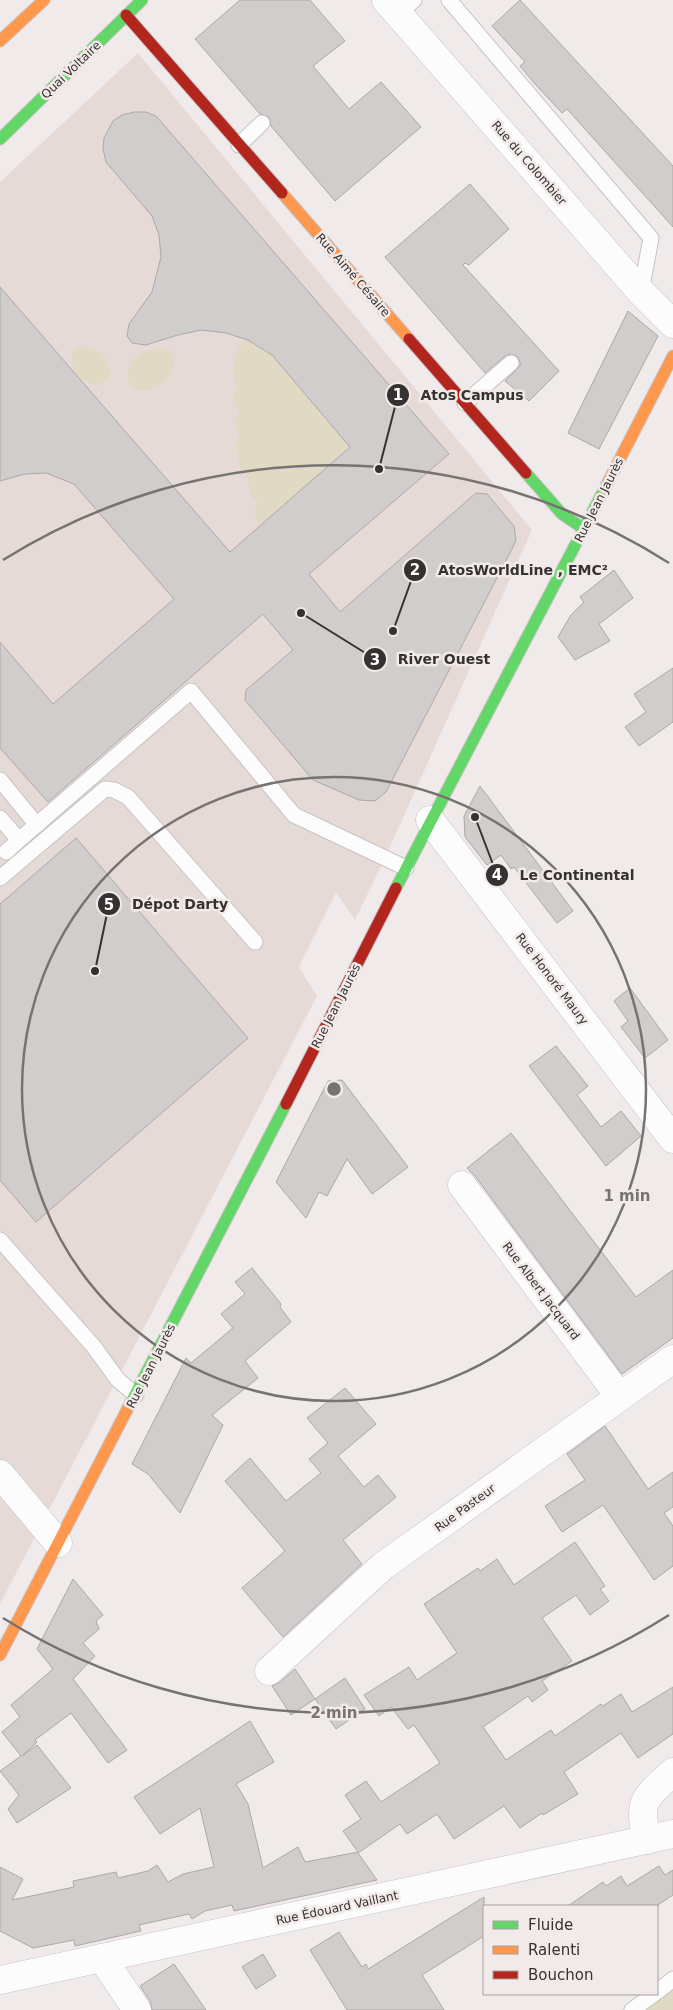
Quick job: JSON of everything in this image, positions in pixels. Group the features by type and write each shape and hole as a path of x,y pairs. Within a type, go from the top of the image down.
{"street":[{"path":"0,41 44,0"},
{"name":"Quai Voltaire","path":"0,140 142,0"},
{"name":"Rue du Colombier","path":"399,5 641,292 673,324"},
{"name":"Rue Aimé Césaire","path":"126,16 562,514 584,529"},
{"name":"Rue Jean Jaurès","path":"0,1655 136,1395 430,820 673,356"},
{"name":"Rue Honoré Maury","path":"430,820 673,1138"},
{"name":"Rue Albert Jacquard","path":"462,1185 620,1397"},
{"name":"Rue Pasteur","path":"269,1671 384,1566 673,1359"},
{"path":"0,1474 58,1543"},
{"path":"646,1840 642,1817 645,1798 673,1772"},
{"name":"Rue Édouard Vaillant","path":"0,1980 673,1834"},
{"path":"102,1958 137,2010"}],"lane":[{"path":"449,0 651,238 641,292"},
{"path":"239,146 262,123"},
{"path":"465,403 510,363"},
{"path":"6,852 191,691 294,815 406,868"},
{"path":"0,780 38,825"},
{"path":"0,878 105,790 114,790 128,797 255,942"},
{"path":"0,818 19,840"},
{"path":"0,1240 94,1348 118,1380 136,1395"},
{"path":"658,1991 673,1979"},
{"path":"632,2010 652,1995"}],"shaded area":[{"path":"138,53 532,530 385,858 355,920 336,893 299,967 317,996 0,1604 0,182"},
{"path":"248,340 272,355 350,447 260,525 255,514 257,501 250,494 248,480 241,470 236,446 240,435 236,430 235,424 239,413 232,397 238,387 234,380 234,365 237,352"},
{"path":"84,347 95,350 104,356 106,360 109,376 100,384 95,385 86,382 73,370 72,352"},
{"path":"161,347 170,350 173,358 173,367 170,374 165,381 150,389 132,388 128,380 128,372 133,360 146,351"},
{"path":"673,1988 673,2010 644,2010"}],"building":[{"path":"240,0 310,0 345,41 313,66 349,109 381,82 421,127 335,201 271,126 269,117 260,114 195,39"},
{"path":"520,0 673,166 673,227 567,109 562,113 535,84 520,66 525,62 492,26"},
{"path":"146,112 156,116 449,454 309,574 340,612 476,493 487,494 514,526 516,540 513,547 386,792 375,801 359,800 313,780 245,700 246,690 293,650 263,614 48,802 0,748 0,642 53,704 174,599 74,484 46,473 25,474 0,481 0,287 230,552 350,447 272,355 248,340 226,333 201,330 146,345 132,343 127,336 129,324 152,292 161,257 159,235 152,216 106,162 103,149 104,138 113,121 122,115"},
{"path":"470,184 509,229 469,265 465,263 463,265 559,371 529,401 505,381 520,366 518,357 510,354 505,356 485,373 385,257"},
{"path":"628,311 658,336 599,449 568,433"},
{"path":"614,570 633,598 599,624 610,641 575,660 558,637 571,615 584,602 580,597"},
{"path":"673,668 673,722 639,746 625,727 646,712 634,694"},
{"path":"480,786 573,911 557,923 514,867 511,869 501,855 487,865 465,837 464,816"},
{"path":"76,838 248,1038 36,1222 0,1180 0,904"},
{"path":"630,988 668,1040 645,1058 621,1027 628,1021 614,1001"},
{"path":"556,1046 588,1086 577,1095 601,1127 621,1111 641,1136 606,1166 529,1066"},
{"path":"342,1080 408,1167 372,1194 347,1159 327,1196 319,1192 306,1218 276,1182 328,1081"},
{"path":"511,1133 636,1297 673,1270 673,1338 622,1374 475,1176 467,1168"},
{"path":"252,1268 281,1304 280,1307 291,1322 245,1361 258,1378 212,1415 223,1425 180,1513 148,1474 132,1464 186,1358 191,1363 233,1328 221,1314 245,1294 235,1282"},
{"path":"345,1388 376,1424 338,1456 364,1487 378,1475 396,1497 343,1540 362,1564 283,1637 242,1588 285,1551 225,1481 250,1458 286,1501 321,1473 309,1459 328,1443 307,1418"},
{"path":"605,1426 648,1489 673,1472 673,1507 664,1513 673,1526 673,1566 654,1580 603,1505 562,1532 545,1506 585,1480 567,1454"},
{"path":"575,1542 605,1586 600,1589 609,1601 590,1615 576,1595 542,1618 572,1661 542,1681 548,1690 532,1702 528,1696 483,1727 506,1760 551,1730 555,1736 601,1704 603,1706 621,1694 632,1712 673,1687 673,1734 638,1758 621,1733 564,1772 578,1794 543,1815 542,1813 520,1828 504,1806 454,1839 437,1814 407,1834 400,1824 358,1853 377,1880 234,1911 232,1905 205,1911 192,1919 189,1914 139,1925 141,1931 75,1946 74,1940 33,1948 0,1931 0,1867 23,1879 12,1900 74,1887 73,1881 116,1872 118,1878 148,1871 157,1865 168,1882 183,1874 214,1867 200,1808 160,1834 134,1797 250,1721 274,1762 236,1784 248,1804 263,1868 298,1847 305,1862 358,1852 343,1831 361,1819 345,1795 366,1781 381,1802 440,1763 414,1725 408,1729 391,1707 379,1716 364,1695 409,1667 417,1680 457,1653 424,1604 478,1568 480,1571 497,1559 514,1585"},
{"path":"73,1579 103,1615 96,1621 99,1629 83,1643 95,1656 73,1679 127,1750 108,1763 71,1713 35,1740 37,1742 22,1756 37,1745 71,1788 17,1823 8,1809 19,1795 0,1771 21,1756 2,1732 20,1717 11,1705 53,1669 37,1649"},
{"path":"295,1669 315,1699 291,1715 272,1686 280,1682"},
{"path":"345,1678 365,1709 336,1729 315,1699"},
{"path":"659,1866 665,1875 673,1870 673,1895 658,1905 569,1905 603,1882 606,1886 621,1876 627,1886"},
{"path":"484,1897 483,1937 422,1975 444,2010 347,2010 310,1950 339,1932 362,1967 366,1964 368,1969"},
{"path":"263,1954 276,1976 256,1989 242,1967"},
{"path":"174,1964 206,2010 152,2010 150,2001 140,1986"}],"traffic: fast":[{"path":"0,139 142,0"},
{"path":"526,473 562,514 584,529"},
{"path":"396,888 605,488"},
{"path":"128,1408 286,1104"}],"traffic: slow":[{"path":"0,41 44,0"},
{"path":"282,193 409,339"},
{"path":"605,488 673,356"},
{"path":"0,1655 128,1408"}],"traffic: jam":[{"path":"126,15 282,193"},
{"path":"409,339 526,473"},
{"path":"286,1104 396,888"}],"place":[{"name":"Atos Campus","path":"379,469"},
{"name":"River Ouest","path":"301,613"},
{"name":"AtosWorldLine , EMC²","path":"393,631"},
{"name":"Le Continental","path":"475,817"},
{"name":"Dépot Darty","path":"95,971"}]}
